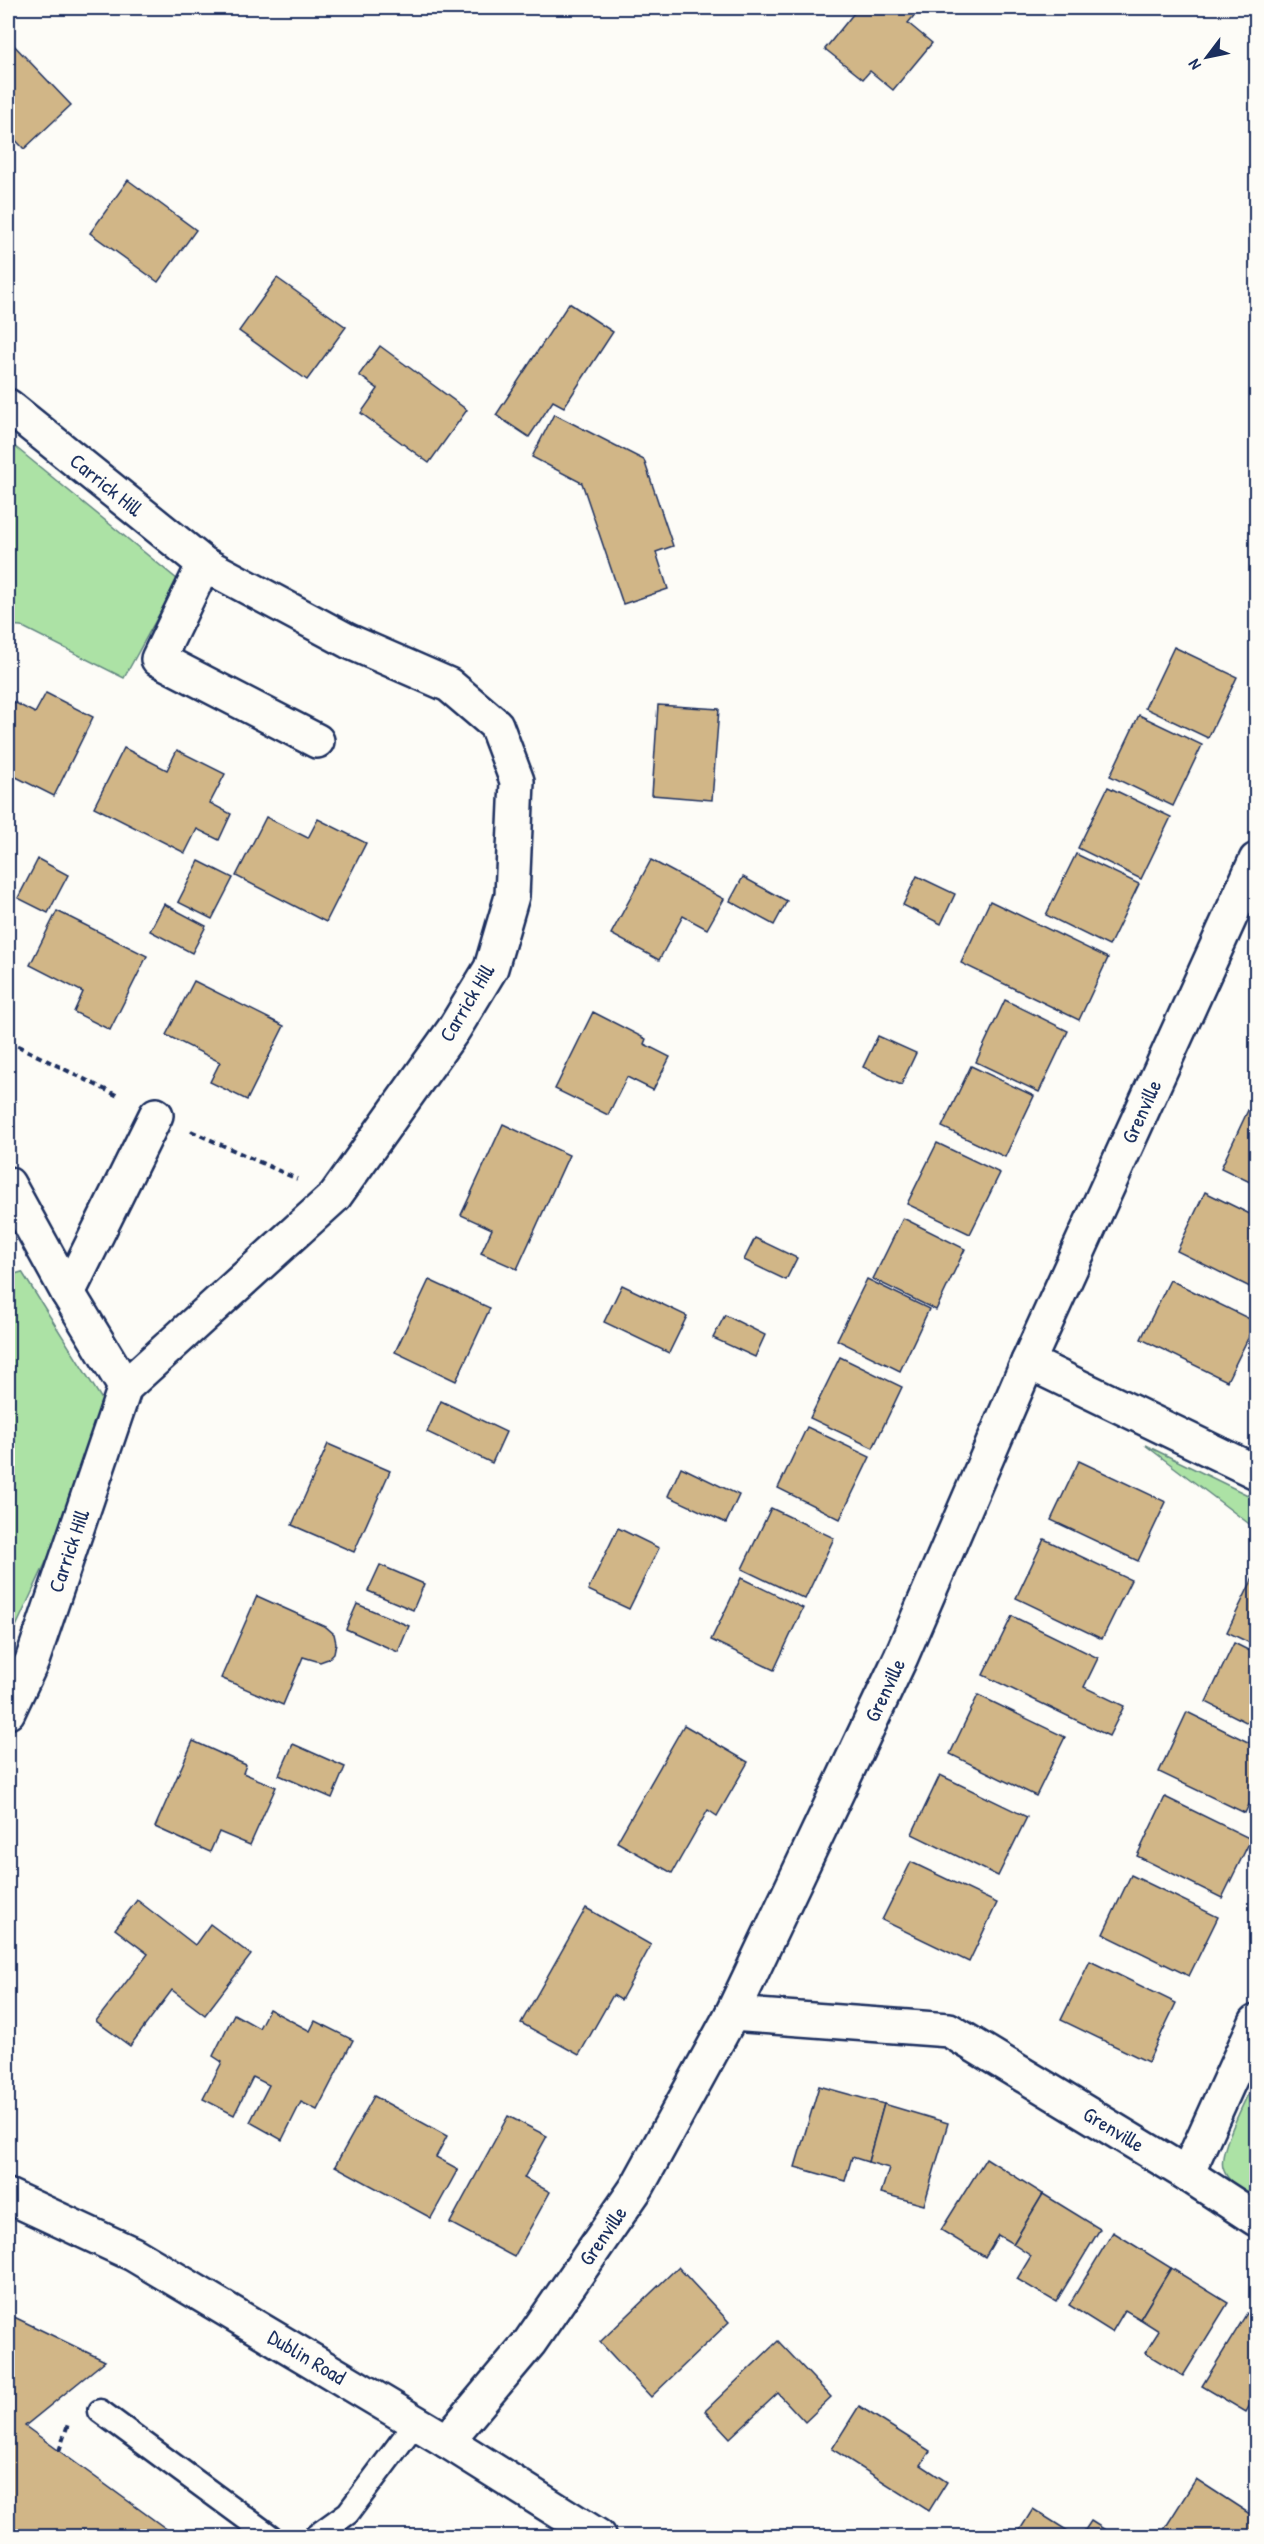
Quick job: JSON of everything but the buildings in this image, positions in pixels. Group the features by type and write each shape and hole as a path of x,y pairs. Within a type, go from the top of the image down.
{"street":[{"name":"Carrick Hill","path":"8,406 204,564 348,641 449,685 496,725 517,781 512,896 491,968 454,1029 335,1196 125,1387 32,1661 8,1712"},
{"path":"204,564 158,659 317,741"},
{"name":"Grenville","path":"447,2441 530,2342 637,2187 732,2014 901,1657 1029,1362 1257,860"},
{"path":"68,1293 156,1115"},
{"path":"8,1187 125,1387"},
{"path":"1029,1362 1257,1472"},
{"name":"Grenville","path":"732,2014 949,2030 1257,2219"},
{"path":"1187,2174 1257,2022"},
{"name":"Dublin Road","path":"8,2196 134,2254 416,2422 598,2536"}],"lane":[{"path":"100,2411 270,2536"},
{"path":"316,2536 348,2513 416,2422"}],"green space":[{"path":"8,441 178,580 124,678 21,626 8,625"},
{"path":"22,1272 113,1417 8,1644 8,1276"},
{"path":"1145,1445 1256,1499 1256,1529"},
{"path":"1256,2077 1256,2199 1237,2186 1225,2174 1223,2160 1229,2136"}]}
